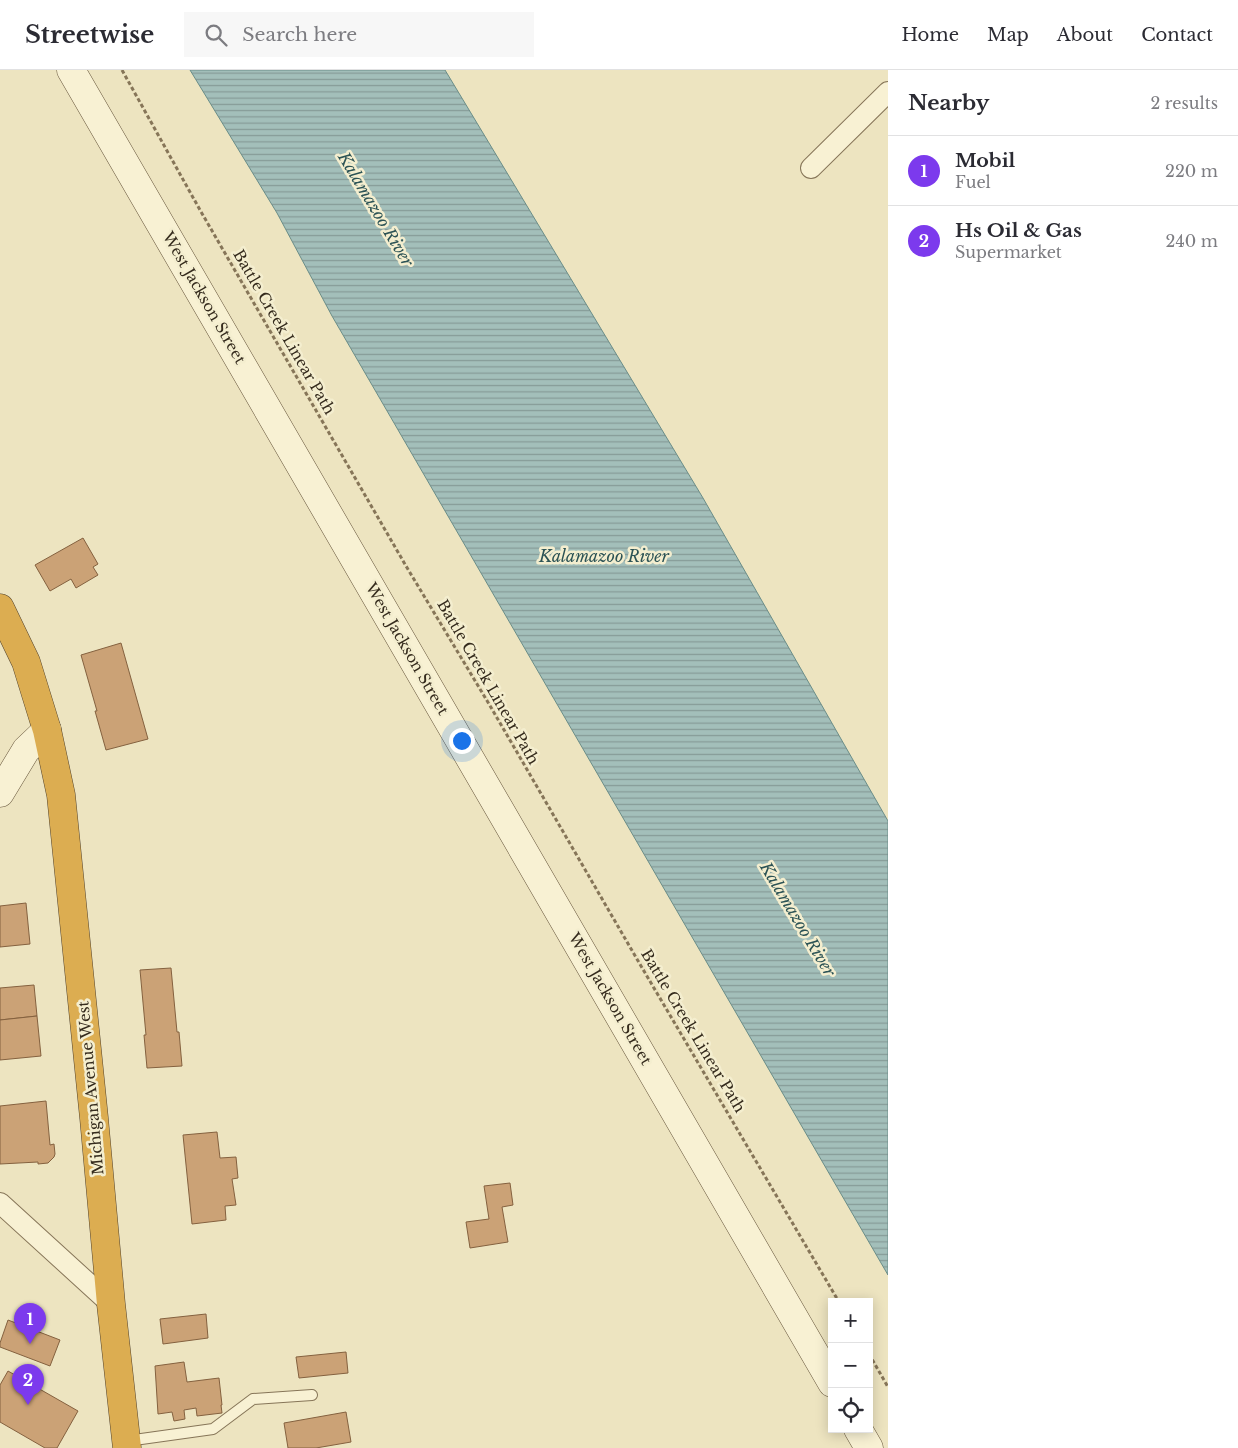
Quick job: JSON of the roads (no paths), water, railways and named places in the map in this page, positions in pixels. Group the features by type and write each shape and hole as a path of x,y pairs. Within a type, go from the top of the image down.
{"highway":[{"name":"Michigan Avenue West","path":"0,608 26,662 47,730 61,795 92,1089 111,1304 127,1444"}],"street":[{"name":"West Jackson Street","path":"71,70 828,1376"},
{"path":"810,168 888,92"},
{"path":"0,793 26,750 47,730"},
{"path":"0,1204 111,1304"},
{"path":"860,1433 869,1448"}],"lane":[{"path":"127,1444 213,1430 253,1399 312,1395"}],"water":[{"name":"Kalamazoo River","path":"190,70 445,70 703,498 888,821 888,1275 332,316 277,213"}],"place":[{"name":"Mobil","path":"30,1344"},
{"name":"Hs Oil & Gas","path":"28,1405"}]}
